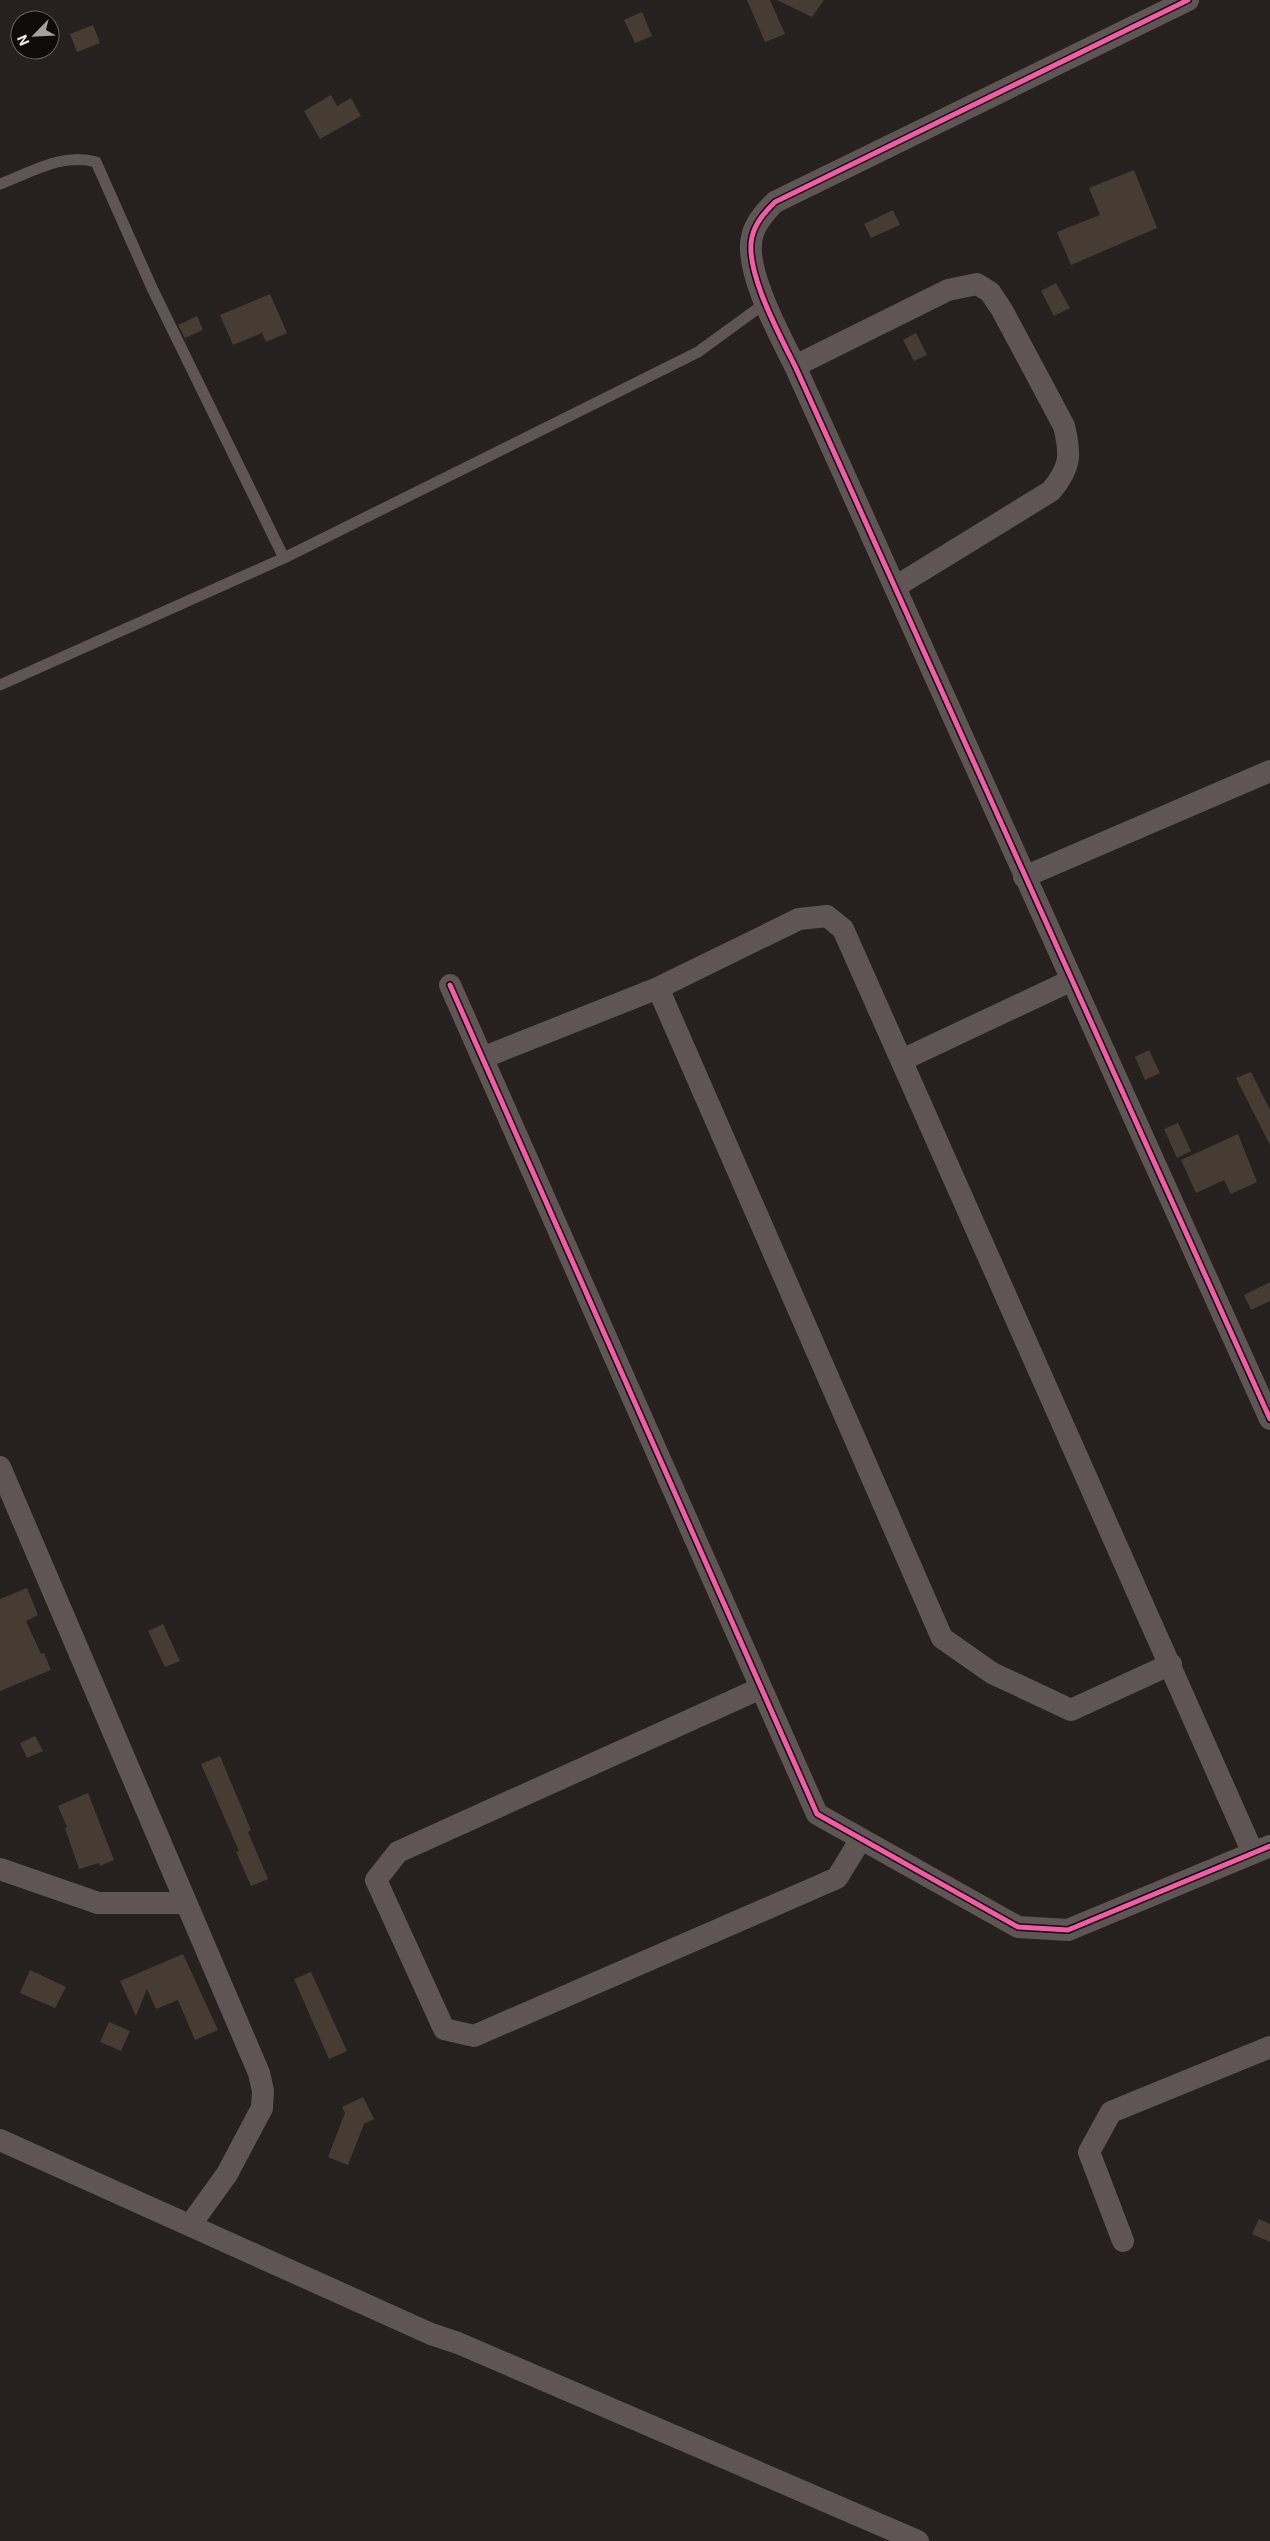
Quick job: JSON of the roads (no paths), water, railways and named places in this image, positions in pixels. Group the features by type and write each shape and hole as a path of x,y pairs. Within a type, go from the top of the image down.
{"street":[{"path":"1188,0 775,202 759,220 752,236 750,249 764,304 796,366 1024,878 1072,980 1270,1420"},
{"path":"796,366 948,290 977,284 990,292 1002,310 1064,426 1069,446 1068,462 1061,478 1051,491 896,587"},
{"path":"1024,878 1270,770"},
{"path":"450,985 482,1058 761,1688 818,1814 1018,1927 1068,1930 1262,1850 1171,1664 843,929 826,916 799,919 658,988 482,1058"},
{"path":"902,1060 1072,980"},
{"path":"658,988 942,1638 992,1673 1071,1710 1171,1664"},
{"path":"0,1467 258,2073 263,2092 262,2108 236,2157 191,2224"},
{"path":"761,1688 398,1852 376,1880 444,2029 474,2036 837,1878 861,1839"},
{"path":"0,1869 98,1903 185,1903"},
{"path":"1123,2241 1089,2152 1111,2112 1270,2047"},
{"path":"0,2140 191,2224 431,2334 474,2350 918,2541"}],"lane":[{"path":"0,184 63,160 83,158 96,162 152,288 284,558"},
{"path":"0,686 284,558 698,352 764,304"}]}
